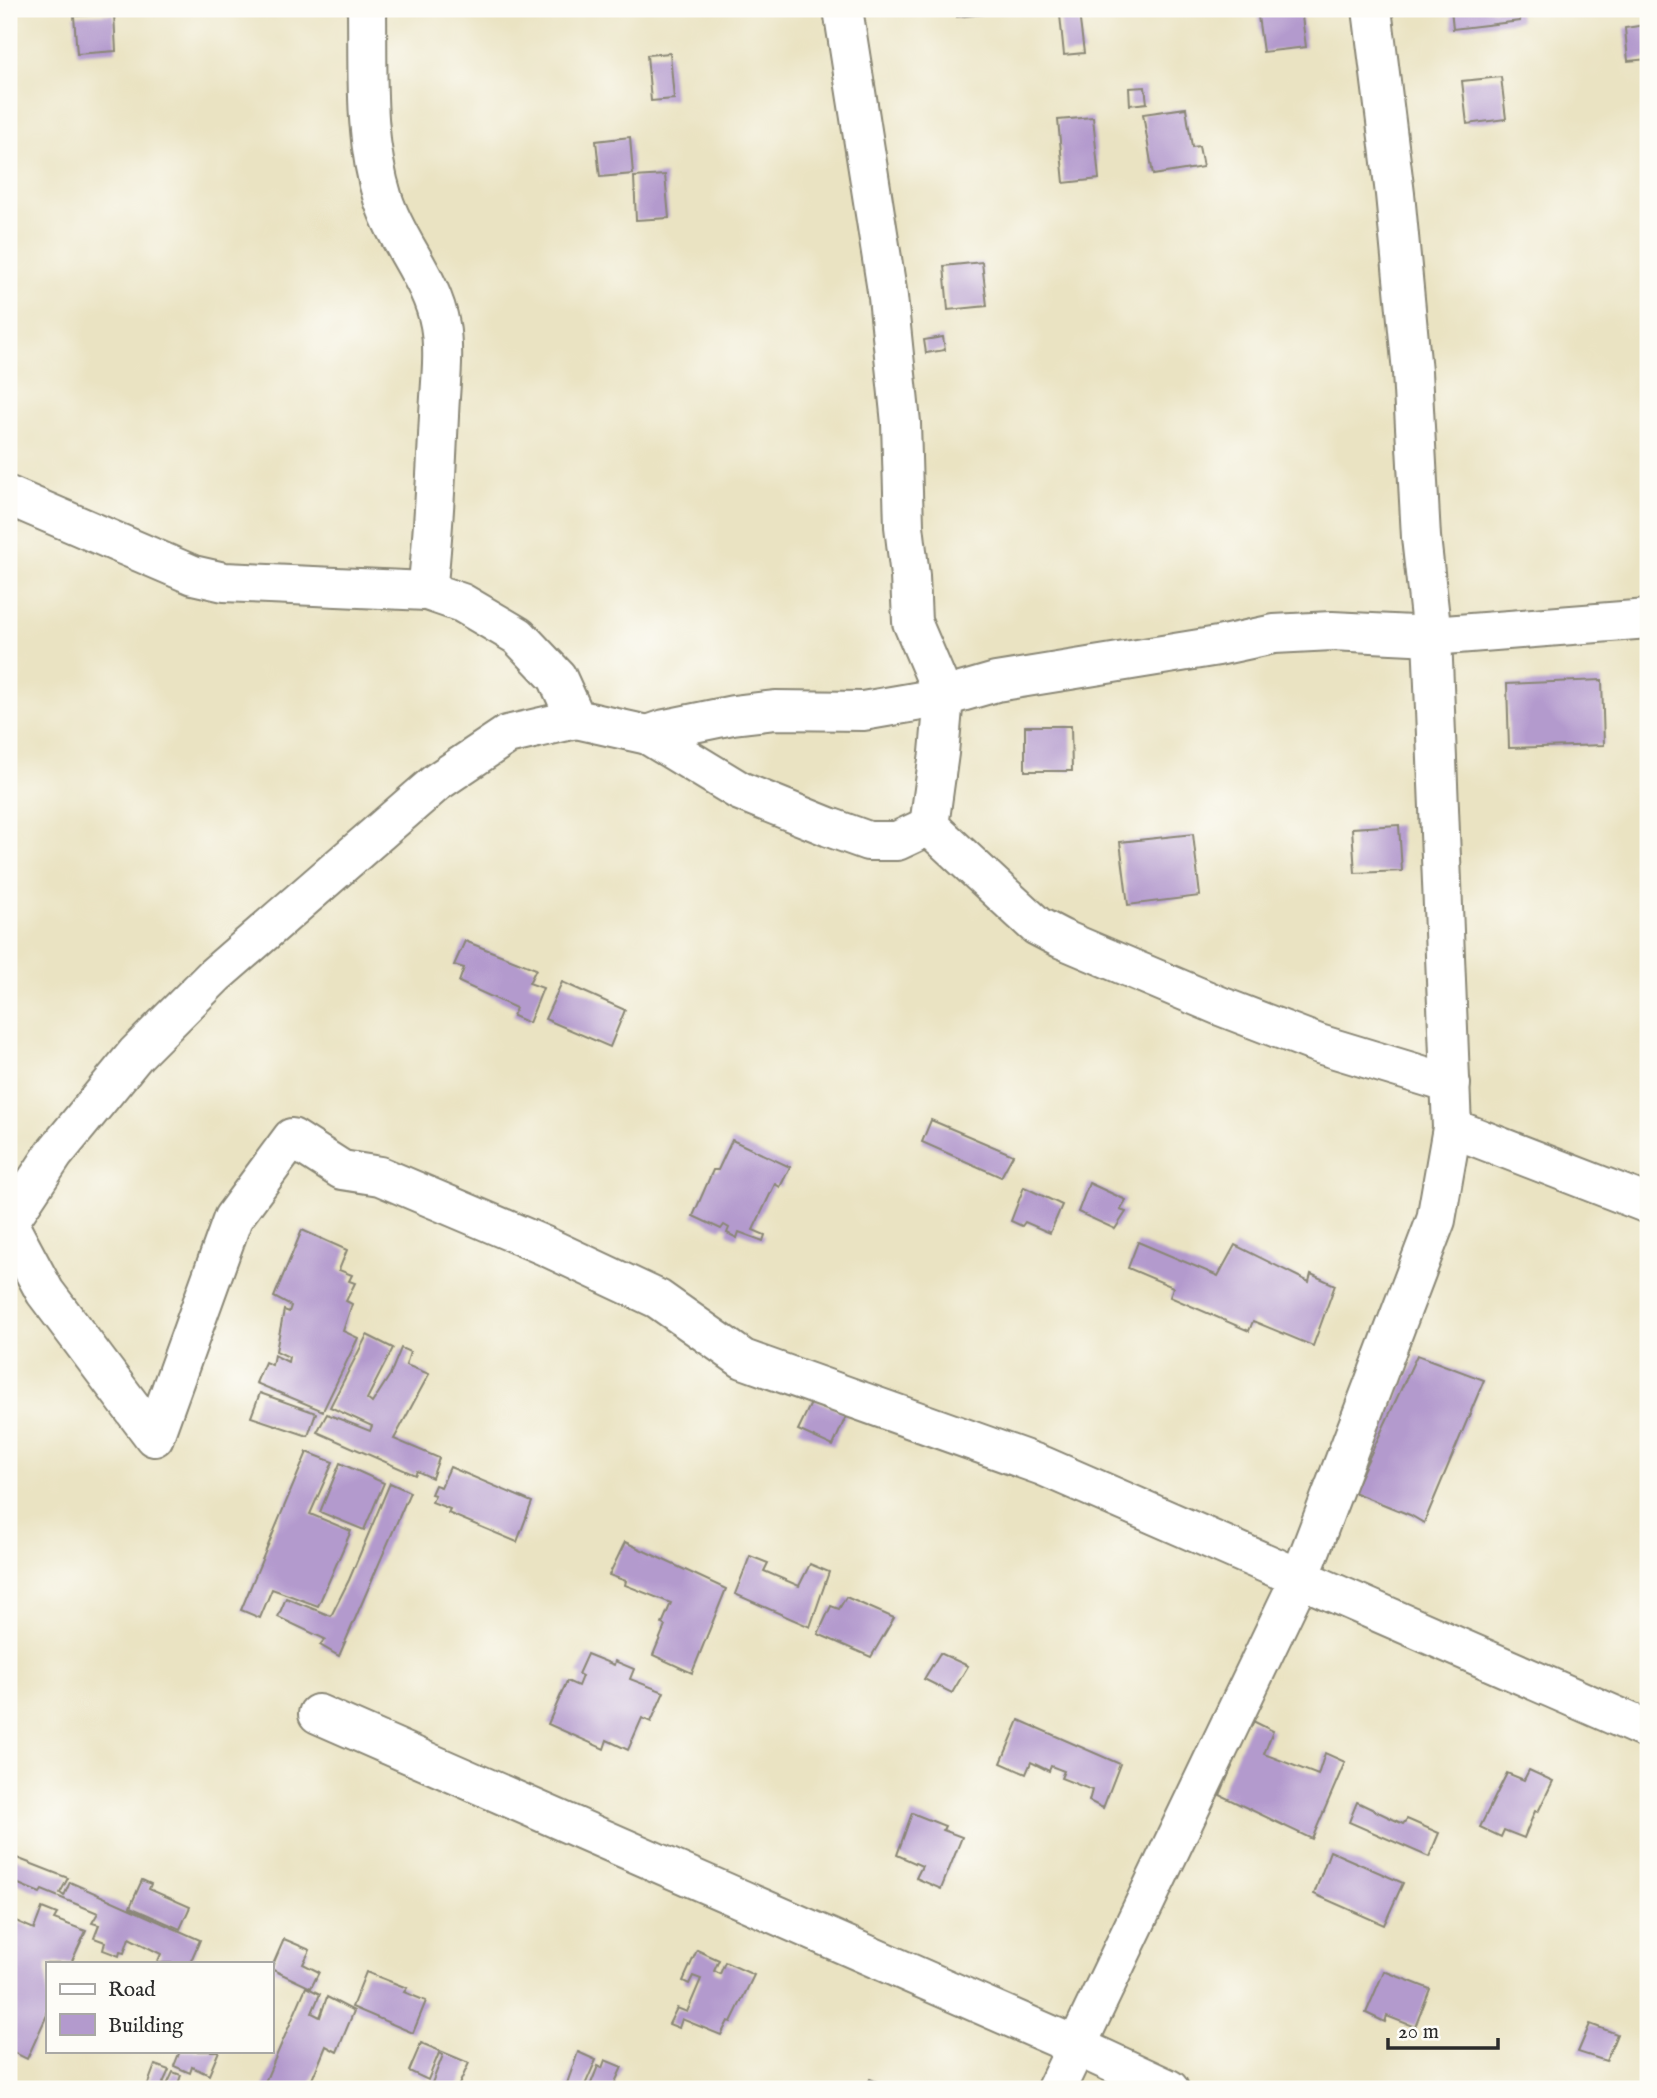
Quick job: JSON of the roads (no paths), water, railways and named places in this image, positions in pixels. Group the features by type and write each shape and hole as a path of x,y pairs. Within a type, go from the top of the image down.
{"street":[{"path":"366,9 371,147 383,201 430,292 440,325 440,402 428,591"},
{"path":"843,9 888,297 901,424 904,526 912,622 944,697 929,827"},
{"path":"1056,2089 1300,1578 1436,1220 1452,1128 1432,636 1421,537 1411,358 1395,194 1372,9"},
{"path":"9,496 192,575 224,582 428,591 462,603 518,636 557,677 576,719"},
{"path":"648,735 733,715 775,710 863,712 944,697 996,682 1218,646 1274,634 1332,631 1432,636 1648,619"},
{"path":"929,827 897,841 868,841 740,791 648,735 576,719 507,735 437,782 215,975 136,1054 54,1154 9,1224 45,1292 154,1437 233,1218 292,1138 342,1170 380,1176 545,1246 658,1299 743,1359 1043,1466 1648,1730"},
{"path":"929,827 1037,926 1062,939 1220,1006 1294,1034 1451,1084"},
{"path":"1452,1128 1648,1204"},
{"path":"318,1714 1169,2089"}]}
